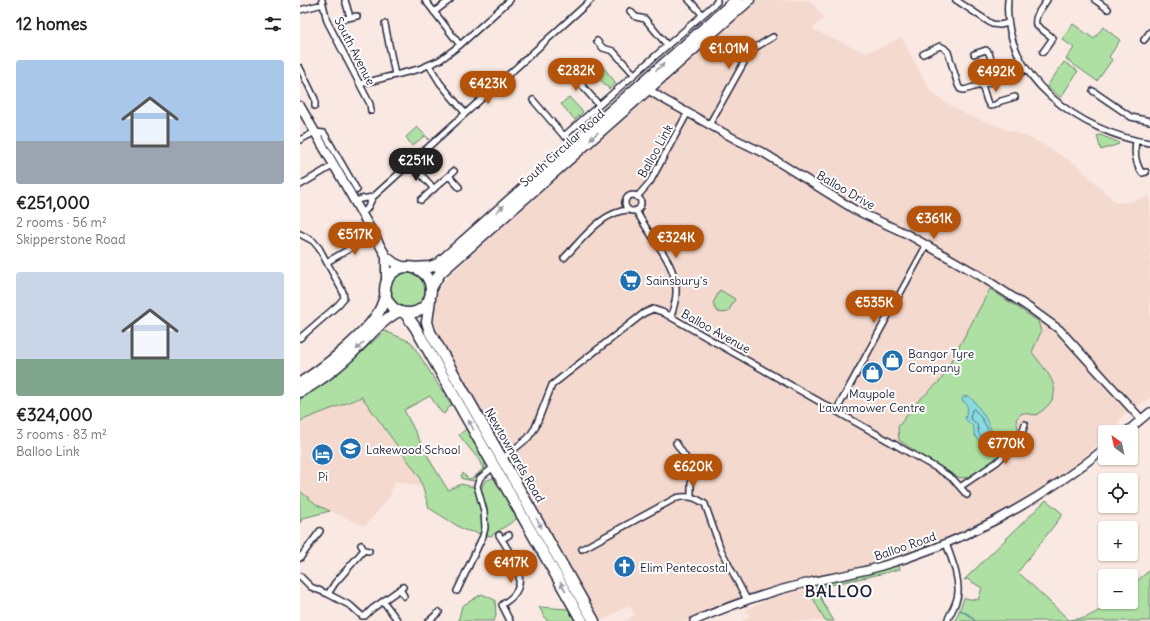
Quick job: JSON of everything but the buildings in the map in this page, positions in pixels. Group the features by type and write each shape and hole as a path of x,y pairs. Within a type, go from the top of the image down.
{"highway":[{"name":"South Circular Road","path":"431,288 440,273 646,85 736,0"},
{"name":"South Circular Road","path":"410,268 430,267 438,264 595,124 646,85 750,0"},
{"path":"300,382 329,362 371,324 379,313 386,290 392,275 396,271 410,268 420,270 429,281 431,288 430,299 422,308 411,313 402,312 393,307 388,301 386,290"},
{"name":"Newtownards Road","path":"430,299 428,322 430,332 479,418 498,463 529,526 582,621"},
{"path":"300,392 333,370 387,318 402,312"},
{"name":"Newtownards Road","path":"402,312 415,326 594,621"}],"main road":[{"path":"300,106 375,234 386,256 395,263 410,268"},
{"path":"386,256 386,290"}],"street":[{"path":"345,0 350,17"},
{"path":"425,0 460,45"},
{"path":"434,12 450,0"},
{"path":"360,84 429,65 447,56 510,0"},
{"path":"362,213 367,209 373,197 591,0"},
{"path":"689,0 702,14"},
{"path":"533,100 564,136 667,44 717,2 717,0"},
{"path":"1008,0 1008,24 1015,48 1026,69 1040,88 1087,122 1106,131 1136,141 1150,143"},
{"path":"1043,52 1053,38 1036,25 1035,21 1036,16 1047,0"},
{"path":"1095,0 1108,9"},
{"path":"957,1 992,24 1008,24"},
{"path":"300,10 322,2"},
{"name":"South Avenue","path":"322,2 327,21 370,104 371,111"},
{"path":"630,11 636,17 645,19 667,44"},
{"path":"342,19 357,16"},
{"path":"386,24 395,75"},
{"path":"1144,40 1150,32"},
{"path":"709,125 751,50 773,37"},
{"path":"597,41 604,48 613,51 634,74"},
{"path":"923,54 940,46 944,48 948,52 960,89 964,90 1018,74 1026,69"},
{"path":"974,54 986,50 989,53 998,80"},
{"path":"429,65 440,83 465,113"},
{"path":"300,68 315,100 315,106"},
{"path":"563,72 569,79 578,81 599,105"},
{"name":"Balloo Drive","path":"646,85 663,99 709,125 764,153 855,210 907,234 979,276 1031,309 1060,330 1141,419"},
{"path":"982,85 987,102 990,106 1015,97"},
{"path":"1092,91 1128,115 1150,121"},
{"name":"Balloo Link","path":"638,197 650,182 688,112"},
{"path":"300,140 315,132 324,133 357,190"},
{"path":"1136,141 1135,155 1138,169 1142,173 1146,172"},
{"path":"411,163 434,189"},
{"path":"300,185 334,165"},
{"path":"421,200 454,171"},
{"path":"449,176 458,187"},
{"path":"628,210 625,206 626,198 631,196 638,197 640,200 640,205 636,210"},
{"path":"355,201 373,197"},
{"path":"564,258 597,225 613,214 628,210 636,210"},
{"path":"636,210 642,223 670,266 676,283 675,302 671,317"},
{"path":"300,234 317,245 343,292 344,298 338,306 300,338"},
{"path":"327,262 375,234"},
{"path":"836,410 926,246"},
{"name":"Balloo Avenue","path":"457,591 484,536 484,511 477,486 480,478 528,438 535,428 552,385 558,379 644,313 653,309 671,317 938,469 953,479 967,495"},
{"path":"1134,425 1150,412"},
{"path":"960,486 997,462 1020,439 1025,424"},
{"path":"676,443 686,458 691,474 691,496"},
{"name":"Balloo Road","path":"694,621 747,600 874,568 924,552 946,543 991,522 1038,496 1098,453"},
{"path":"582,549 676,498 691,496 705,504 721,550 747,600"},
{"path":"300,558 320,531"},
{"path":"508,535 500,537 520,574 519,587 512,597 502,605 510,621"},
{"path":"946,543 956,573 958,591 956,602 947,621"},
{"path":"328,594 335,583 365,549"},
{"path":"300,576 311,587 351,606 362,616 365,616 401,588 404,596"},
{"path":"383,601 398,621"},
{"path":"429,621 435,619 439,612"}],"shaded area":[{"path":"757,0 810,0 824,18 812,29 866,53 901,37 929,89 939,98 965,114 1035,140 1077,165 1116,203 1133,201 1150,196 1150,397 1126,412 1116,425 1098,425 1098,444 1051,486 1005,514 950,539 898,559 845,570 753,594 691,621 625,621 635,615 629,605 601,621 504,448 441,340 433,319 436,299 441,285 453,272"},
{"name":"Lakewood School","path":"362,397 419,476 422,487 395,481 389,498 365,526 317,505 300,491 300,421"},
{"path":"808,588 825,621 742,621 750,616 746,610 772,598"}],"green space":[{"path":"1073,24 1094,39 1103,27 1120,40 1109,57 1112,60 1097,81 1066,59 1074,48 1062,39"},
{"path":"1064,62 1078,71 1061,98 1047,86"},
{"path":"603,67 616,83 609,89 595,74"},
{"path":"569,97 583,112 575,120 561,104"},
{"path":"417,127 429,139 428,140 424,136 412,146 406,137"},
{"path":"1100,135 1118,142 1119,144 1101,150 1097,136"},
{"path":"411,273 420,278 424,284 424,298 420,304 411,309 403,309 394,304 390,298 389,287 394,278 400,274"},
{"path":"990,289 1038,321 1041,332 1032,352 1050,377 1054,385 1054,392 1052,399 1046,407 1036,415 1022,413 1016,419 1019,432 1001,454 977,472 963,478 957,477 941,468 899,440 898,427 916,403 941,380"},
{"path":"720,290 735,299 728,312 718,312 713,303"},
{"path":"385,331 411,342 451,405 444,414 430,396 404,410 432,464 448,490 461,484 481,489 485,481 495,477 518,518 491,536 464,530 429,508 419,476 362,397 300,421 300,397 329,381"},
{"path":"466,429 485,461 485,470 474,481 463,479 461,476 463,473 468,479 473,478 483,469 479,460 459,435"},
{"path":"300,491 317,505 330,511 303,518 300,523"},
{"path":"1046,500 1063,514 1018,572 1069,620 1085,618 1102,609 1138,609 1138,580 1150,570 1150,621 957,621 956,619 964,598 978,600 982,588 967,579 964,580"},
{"path":"899,565 900,569 817,588 823,603 834,621 825,621 808,588 810,585"},
{"path":"482,594 495,600 496,616 494,621 458,621 462,606"},
{"path":"539,607 568,609 575,621 547,621"}],"water":[{"path":"968,396 974,401 984,415 996,439 994,442 990,444 989,442 981,443 975,436 973,426 965,419 968,408 965,402 962,401 963,397"}],"waterway":[{"path":"960,610 969,615 975,621"}],"place":[{"name":"Sainsbury's","path":"630,280"},
{"name":"Bangor Tyre Company","path":"893,360"},
{"name":"Maypole Lawnmower Centre","path":"872,372"},
{"name":"Lakewood School","path":"350,449"},
{"name":"Pi","path":"323,455"},
{"name":"Elim Pentecostal","path":"625,567"}],"district":[{"name":"BALLOO","path":"839,591"}]}
